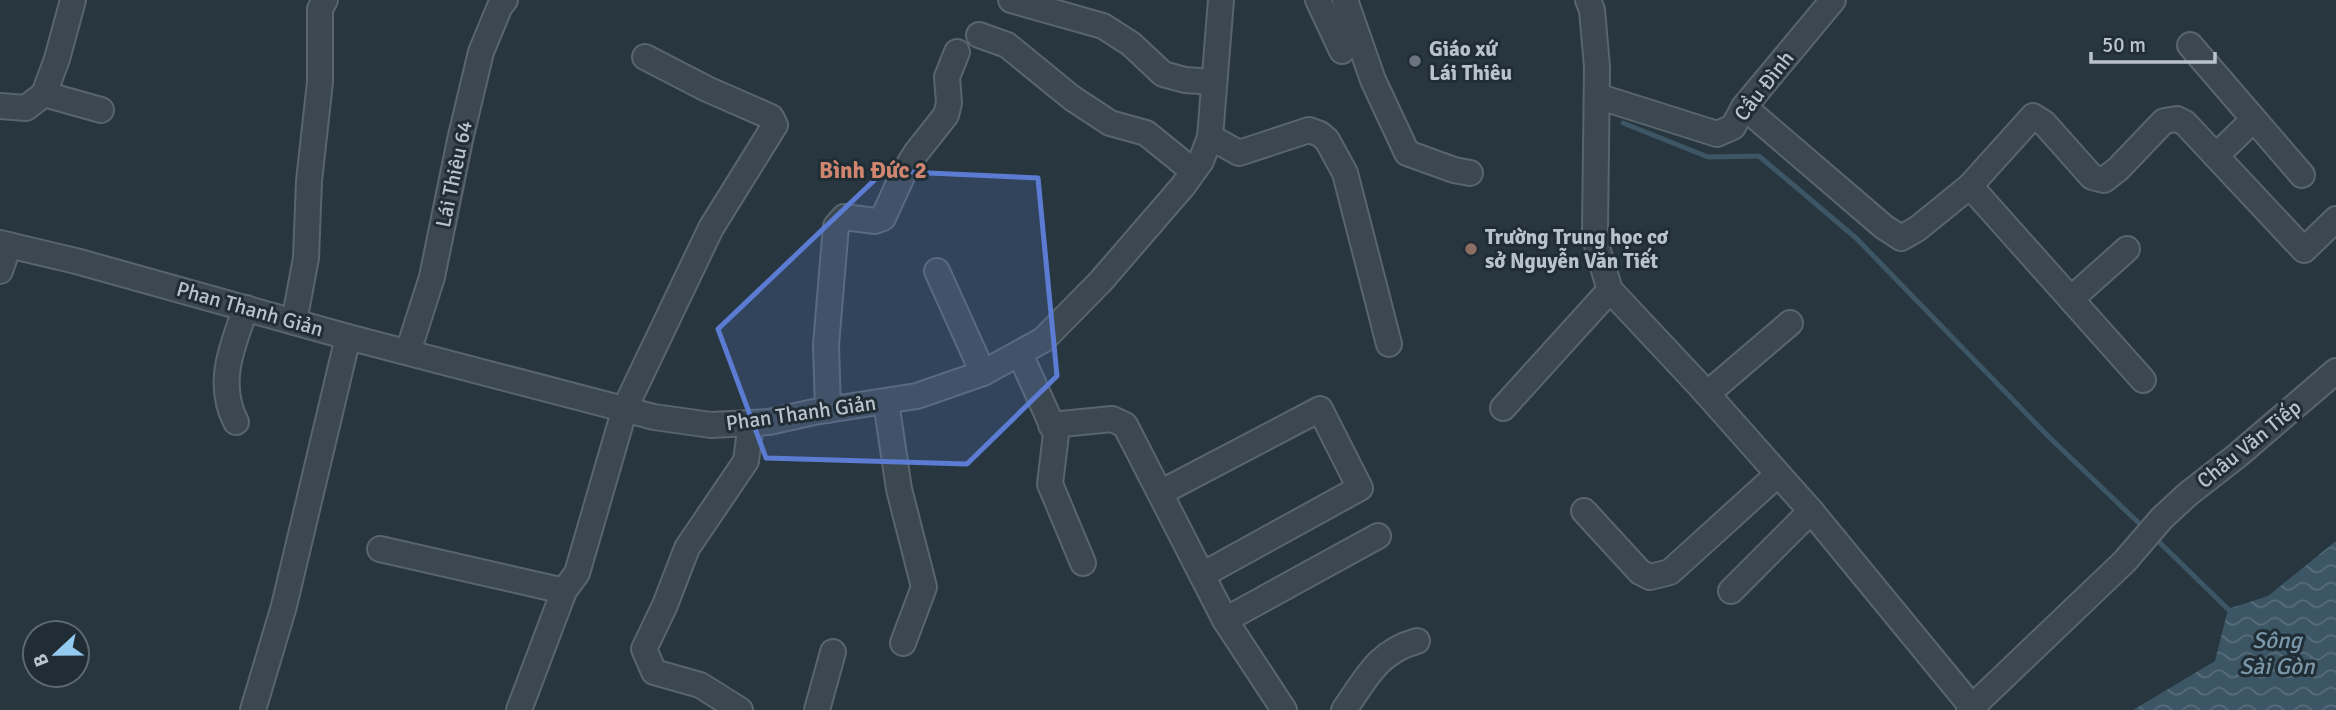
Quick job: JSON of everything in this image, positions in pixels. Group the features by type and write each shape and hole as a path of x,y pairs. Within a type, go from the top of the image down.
{"street":[{"path":"0,106 26,108 44,94 57,59 73,0"},
{"path":"294,322 306,258 309,181 320,82 320,9 325,0"},
{"name":"Lái Thiêu 64","path":"408,352 432,277 481,52 505,0"},
{"path":"1011,0 1103,26 1131,44 1163,74 1185,80 1214,82"},
{"name":"Phan Thanh Giản","path":"4,244 654,416 711,425 769,422 916,396 983,373 1043,340 1101,281 1193,172 1201,161 1210,137 1221,0"},
{"path":"1318,0 1342,51"},
{"path":"1345,0 1373,80 1407,153 1470,173"},
{"path":"1588,0 1592,10 1597,67 1595,230 1601,265 1610,290 1811,511 1970,709"},
{"name":"Cầu Đình","path":"1597,96 1717,134 1733,127 1744,107 1833,0"},
{"path":"979,35 1007,46 1110,124 1146,133 1193,172"},
{"path":"2190,45 2302,175"},
{"path":"828,410 826,345 836,226 844,217 875,221 883,218 904,172 946,115 949,103 947,78 957,52"},
{"path":"519,710 564,591 578,573 625,408 710,228 775,125 771,117 707,89 645,57"},
{"path":"44,94 101,110"},
{"path":"1744,107 1884,227 1901,238 1917,229 1970,186 2034,116 2044,123 2092,177 2104,180 2164,121 2177,118 2185,123 2304,250 2336,219"},
{"path":"2216,156 2253,120"},
{"path":"1210,137 1239,153 1309,131 1320,134 1327,140 1346,173 1390,344"},
{"path":"1970,186 2143,380"},
{"path":"0,271 4,244"},
{"path":"2071,299 2127,249"},
{"path":"937,271 983,373"},
{"path":"1503,408 1610,290"},
{"path":"236,422 227,402 226,375 246,308"},
{"path":"1707,394 1790,323"},
{"path":"253,710 284,606 348,337"},
{"path":"1020,354 1056,434 1050,484 1083,563"},
{"name":"Châu Văn Tiếp","path":"1970,709 2125,561 2162,518 2336,371"},
{"path":"886,402 899,489 924,587 903,643"},
{"path":"1160,493 1320,409 1360,488 1202,575"},
{"path":"1051,425 1112,419 1125,425 1225,620 1284,710"},
{"path":"740,710 699,685 654,672 644,649 687,548 746,461 751,423"},
{"path":"1584,511 1640,572 1650,577 1670,572 1777,475"},
{"path":"1731,591 1811,511"},
{"path":"1225,620 1378,536"},
{"path":"380,549 564,591"},
{"path":"1344,710 1369,670 1404,645 1417,641"},
{"path":"817,710 833,652"}],"highlighted area":[{"path":"884,171 1038,178 1057,376 967,464 766,458 718,329"}],"water":[{"name":"Sông Sài Gòn","path":"2336,541 2336,710 2133,710 2215,661 2228,609 2268,596"}],"waterway":[{"path":"1623,123 1708,157 1759,156 1856,238 2049,437 2145,529"},
{"path":"2155,538 2233,614"}],"place":[{"name":"Giáo xứ Lái Thiêu","path":"1415,61"},
{"name":"Trường Trung học cơ sở Nguyễn Văn Tiết","path":"1471,249"}],"district":[{"name":"Bình Đức 2","path":"873,170"}]}
